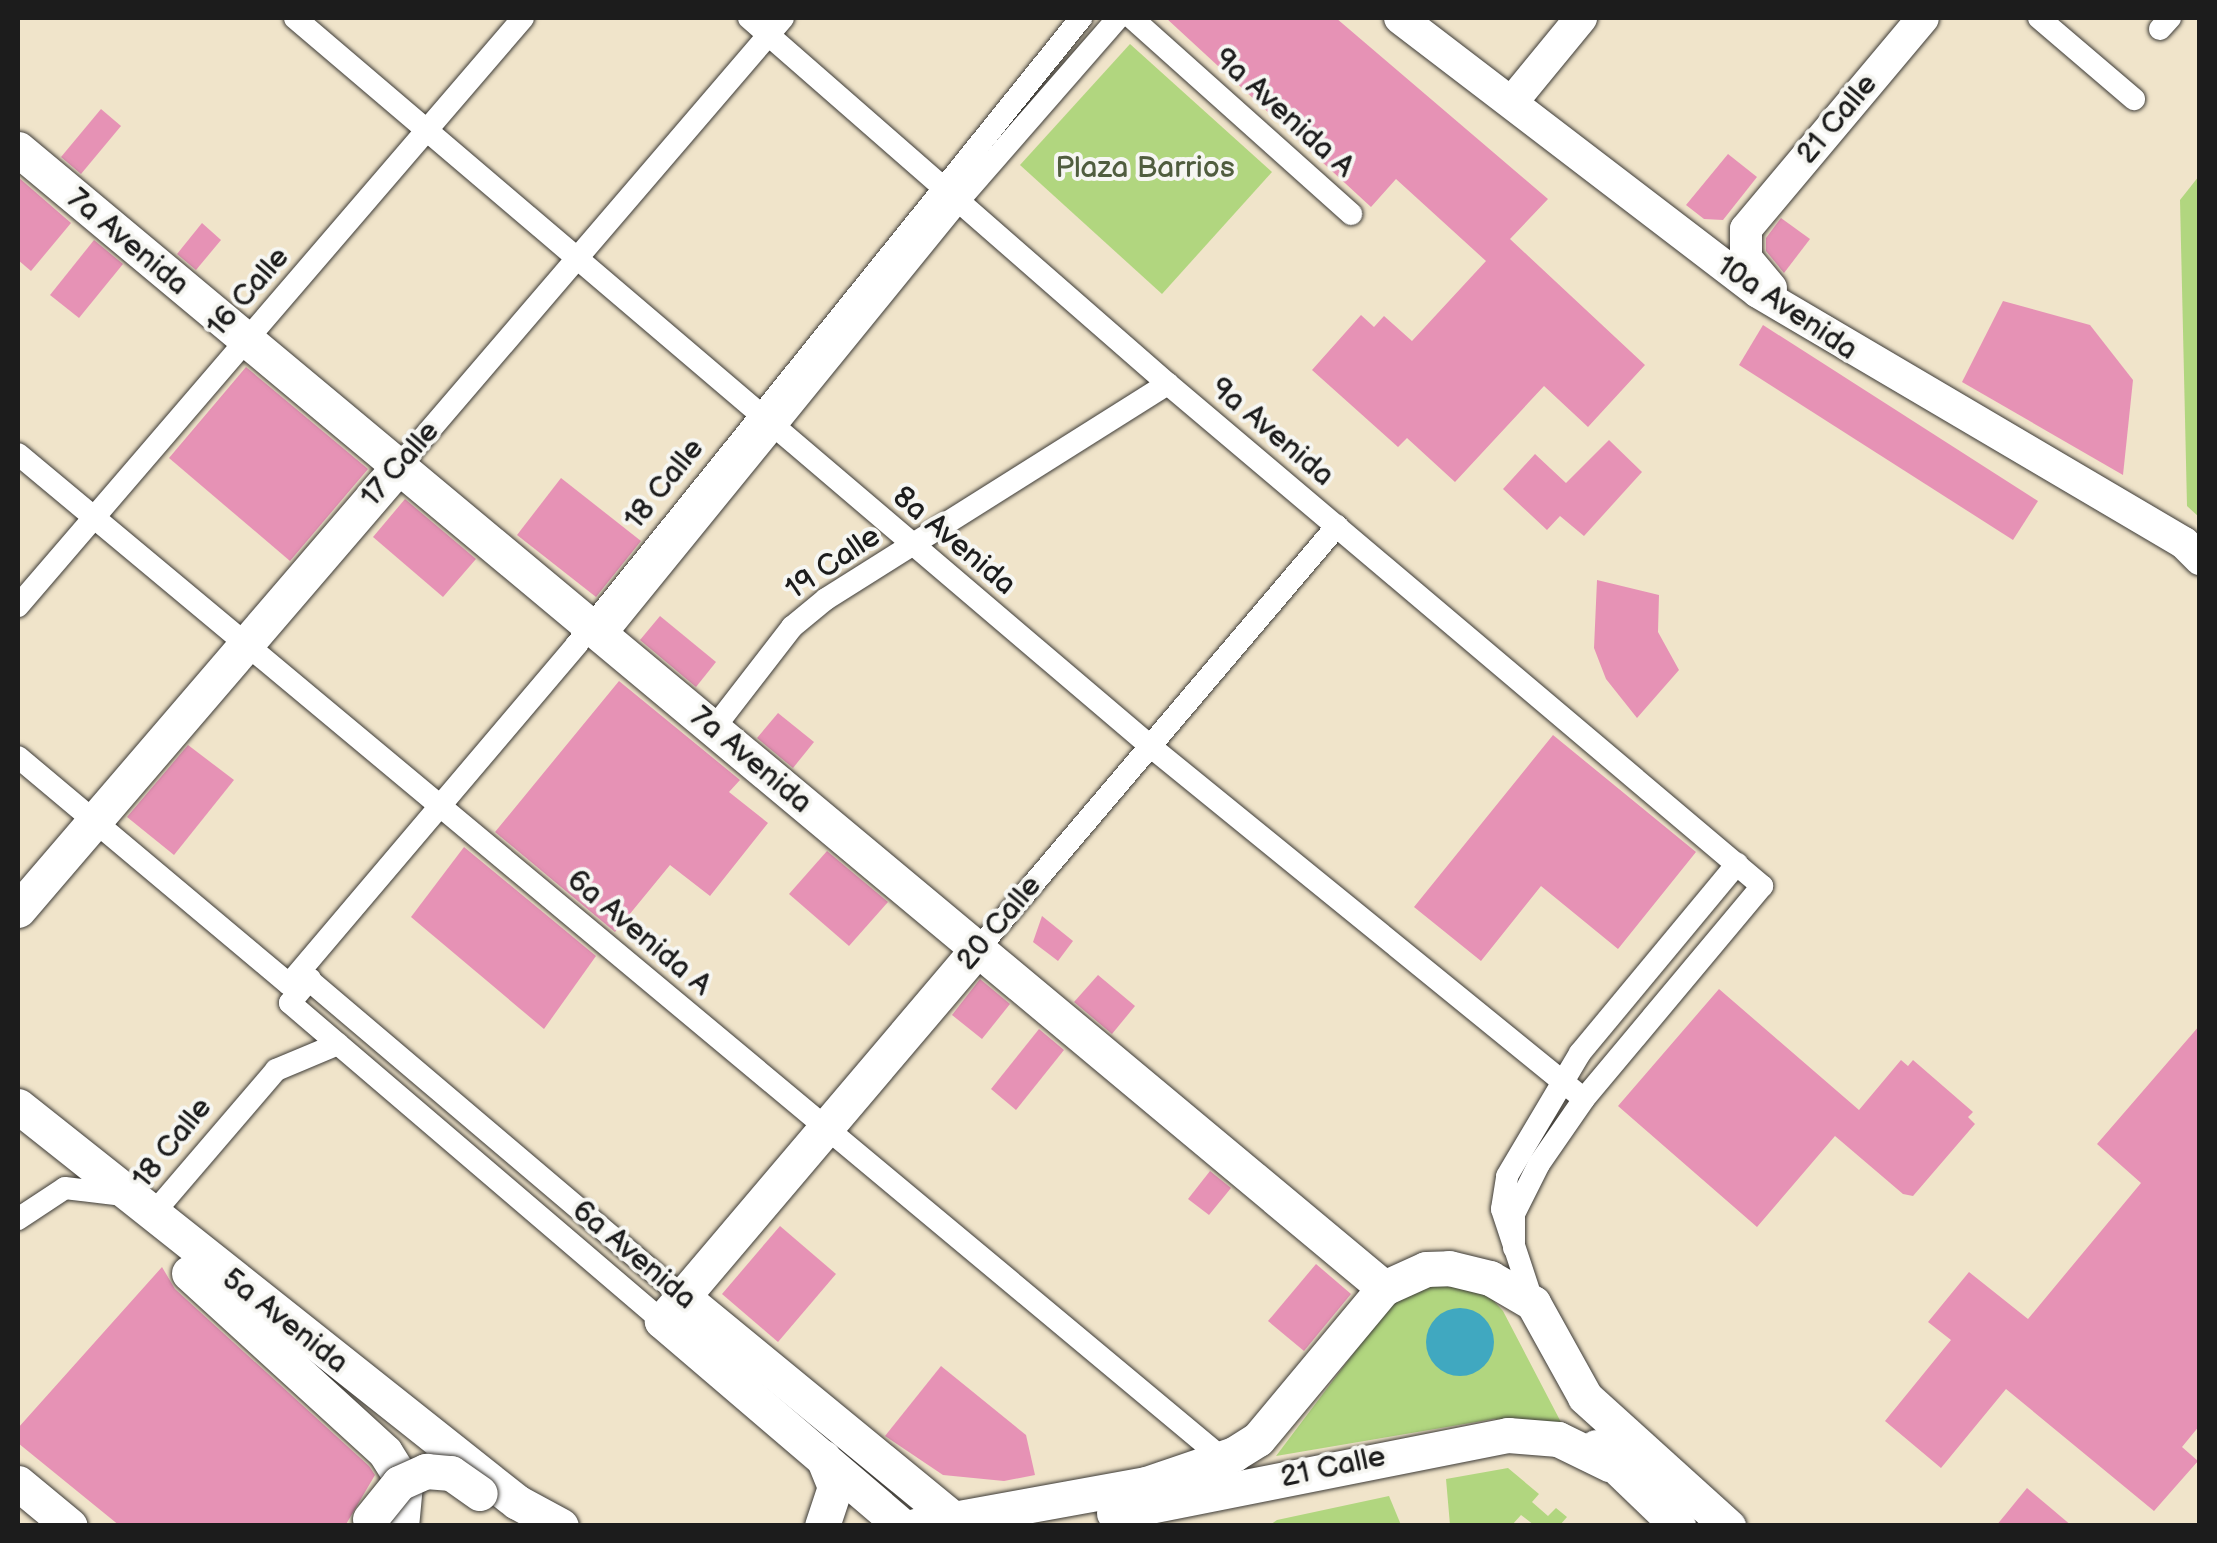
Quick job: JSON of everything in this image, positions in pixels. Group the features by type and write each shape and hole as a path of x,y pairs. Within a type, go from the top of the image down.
{"main road":[{"name":"10a Avenida","path":"1400,18 1650,206 1714,260 1812,328 2184,544 2200,559"},
{"path":"1512,102 1581,18"},
{"name":"21 Calle","path":"1751,221 1923,18"},
{"name":"7a Avenida","path":"18,150 1384,1288"},
{"path":"1650,206 1716,234 1751,221"},
{"name":"10a Avenida","path":"1751,221 1744,253 1768,286 2200,541"},
{"name":"17 Calle","path":"18,910 399,466"},
{"name":"20 Calle","path":"672,1309 978,949"},
{"name":"5a Avenida","path":"18,1106 146,1212 517,1502 561,1526"},
{"path":"146,1212 181,1266 391,1460 406,1491 379,1523"},
{"path":"1384,1288 1426,1269 1449,1268 1519,1295 1585,1397 1687,1515"},
{"name":"21 Calle","path":"915,1526 958,1522 1146,1484 1222,1458 1258,1439 1384,1288"},
{"path":"1519,1295 1558,1395 1609,1464 1687,1515 1728,1526"},
{"name":"6a Avenida","path":"672,1309 823,1456 902,1526"},
{"name":"6a Avenida","path":"672,1309 958,1522"},
{"name":"21 Calle","path":"1054,1526 1237,1491 1294,1473 1508,1434 1558,1440 1609,1464"},
{"path":"822,1526 835,1487 823,1456"},
{"path":"379,1523 398,1483 426,1470 451,1473 523,1526"},
{"path":"1146,1484 1294,1473"},
{"path":"18,1483 70,1526"}],"street":[{"name":"8a Avenida","path":"295,18 429,127 576,259 1150,746 1584,1099"},
{"name":"16 Calle","path":"18,606 524,18"},
{"name":"9a Avenida","path":"748,18 776,26 1168,384 1762,886 1584,1099"},
{"name":"18 Calle","path":"296,989 597,631 953,191 1081,18"},
{"name":"18 Calle","path":"953,191 1118,18"},
{"name":"9a Avenida A","path":"1132,18 1352,214"},
{"path":"2039,18 2134,99"},
{"name":"17 Calle","path":"399,466 776,26"},
{"name":"19 Calle","path":"714,728 792,627 1168,384"},
{"name":"6a Avenida A","path":"18,454 1222,1458"},
{"name":"20 Calle","path":"978,949 1336,526"},
{"name":"6a Avenida","path":"18,757 672,1309"},
{"path":"1519,1295 1502,1191 1580,1053 1737,864"},
{"name":"6a Avenida","path":"296,989 338,1044 672,1309"},
{"name":"18 Calle","path":"18,1220 65,1188 146,1212 276,1070 338,1044"},
{"path":"1514,1248 1514,1214 1526,1186 1584,1099"}],"green space":[{"name":"Plaza Barrios","path":"1130,44 1272,172 1162,294 1020,165"},
{"path":"2199,176 2199,517 2187,506 2180,200"},
{"path":"1445,1278 1490,1297 1503,1311 1564,1428 1494,1419 1276,1456 1399,1296"},
{"path":"1508,1468 1539,1494 1532,1502 1548,1516 1556,1508 1567,1517 1560,1525 1534,1525 1521,1515 1512,1525 1450,1525 1446,1479"},
{"path":"1389,1496 1401,1525 1270,1525 1277,1520"}],"water":[{"path":"1460,1308 1484,1318 1494,1342 1484,1366 1460,1376 1436,1366 1426,1342 1436,1318"}],"building":[{"path":"1166,18 1336,18 1548,199 1510,239 1645,365 1588,427 1544,386 1455,482 1407,438 1398,447 1312,370 1361,315 1374,327 1384,316 1412,341 1486,261 1396,179 1371,207"},
{"path":"101,109 121,126 81,174 61,157"},
{"path":"1728,154 1757,177 1723,220 1704,219 1686,205"},
{"path":"18,177 71,223 31,271 18,260"},
{"path":"1781,218 1810,239 1784,273 1766,251 1766,238"},
{"path":"202,223 221,240 196,270 177,254"},
{"path":"94,240 123,264 79,318 50,295"},
{"path":"2003,301 2090,325 2133,380 2123,475 1962,382"},
{"path":"1763,325 2038,501 2013,540 1739,365"},
{"path":"246,367 368,469 290,561 169,458"},
{"path":"1609,440 1642,472 1584,536 1560,516 1547,530 1503,489 1535,454 1566,483"},
{"path":"561,478 641,541 596,597 517,535"},
{"path":"405,499 476,559 443,597 373,537"},
{"path":"1597,580 1659,595 1658,632 1679,670 1637,718 1606,679 1594,648"},
{"path":"660,616 716,662 696,687 640,640"},
{"path":"619,681 740,780 729,792 768,823 710,896 670,865 615,932 495,832"},
{"path":"778,713 814,742 793,768 757,738"},
{"path":"1553,735 1696,852 1618,949 1541,886 1481,961 1414,907"},
{"path":"188,745 234,780 174,855 127,817"},
{"path":"464,847 596,956 544,1029 411,917"},
{"path":"827,851 888,902 849,946 789,894"},
{"path":"1042,916 1073,941 1058,961 1033,942"},
{"path":"1098,975 1135,1006 1112,1034 1074,1002"},
{"path":"980,979 1010,1004 982,1039 952,1015"},
{"path":"1719,989 1859,1110 1901,1060 1908,1066 1913,1060 1973,1112 1968,1117 1975,1124 1913,1196 1903,1194 1835,1136 1757,1227 1618,1106"},
{"path":"2200,1025 2200,1425 2182,1447 2198,1461 2154,1511 2006,1389 1941,1468 1885,1421 1951,1340 1928,1322 1969,1272 2028,1319 2141,1183 2097,1144"},
{"path":"1039,1029 1064,1050 1016,1110 991,1089"},
{"path":"1210,1171 1231,1188 1209,1215 1188,1199"},
{"path":"780,1226 836,1274 778,1342 722,1294"},
{"path":"1316,1264 1351,1294 1304,1351 1268,1321"},
{"path":"162,1267 175,1289 369,1466 375,1475 345,1526 120,1526 18,1443 18,1428"},
{"path":"941,1366 1026,1435 1035,1475 1004,1481 943,1475 885,1436"},
{"path":"2027,1488 2072,1526 1996,1526"}]}
